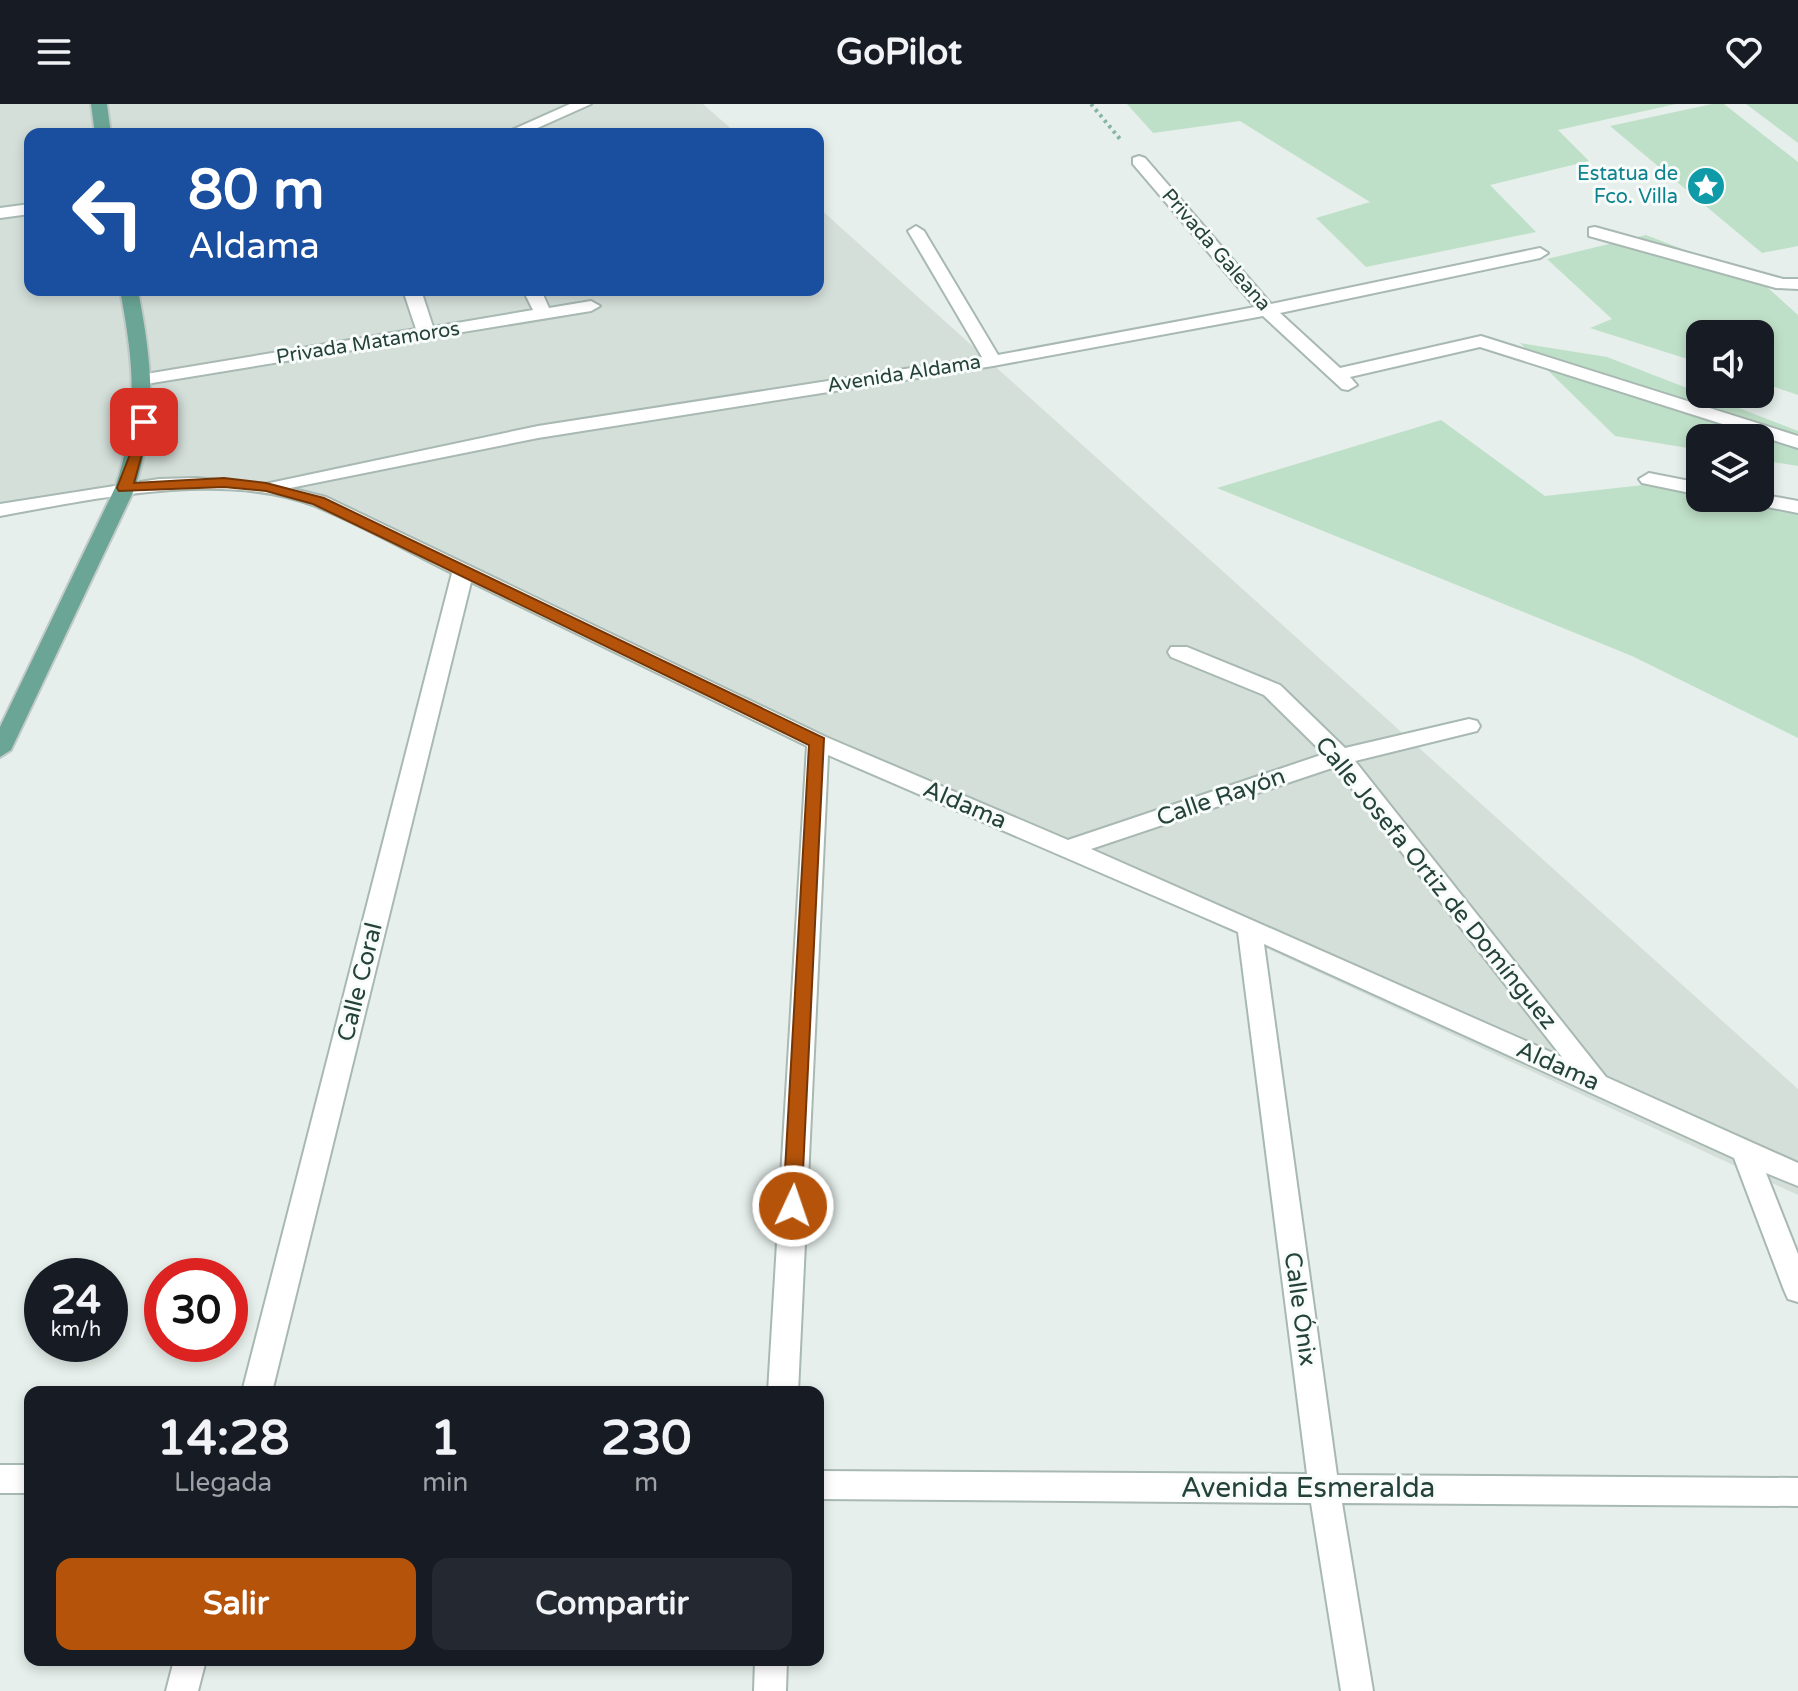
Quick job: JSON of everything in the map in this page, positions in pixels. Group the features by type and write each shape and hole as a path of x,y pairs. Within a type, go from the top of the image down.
{"main road":[{"path":"99,104 102,128"},
{"path":"0,750 125,488 139,449 146,379 130,296"}],"street":[{"path":"526,128 578,108"},
{"name":"Privada Galeana","path":"1139,161 1267,310 1345,381 1481,341 1798,442"},
{"path":"0,213 24,210"},
{"path":"916,231 993,361"},
{"path":"1595,232 1782,284 1798,284"},
{"name":"Avenida Aldama","path":"266,487 538,432 993,361 1267,310 1540,253"},
{"path":"414,296 426,333"},
{"path":"535,296 543,314"},
{"name":"Privada Matamoros","path":"146,379 591,306"},
{"path":"1649,479 1686,486"},
{"name":"Aldama","path":"125,488 224,482 266,487 319,501 818,742 1250,927 1798,1175"},
{"path":"0,510 125,488"},
{"path":"1774,503 1798,507"},
{"name":"Calle Coral","path":"259,1386 463,572"},
{"name":"Calle Josefa Ortiz de Domínguez","path":"1179,652 1272,690 1340,757 1598,1084"},
{"name":"Calle Rayón","path":"1067,849 1340,757 1469,726"},
{"path":"783,1386 818,742"},
{"name":"Calle Ónix","path":"1250,927 1324,1488 1357,1691"},
{"path":"1744,1150 1798,1290"},
{"path":"0,1479 24,1479"},
{"name":"Avenida Esmeralda","path":"824,1485 1798,1492"},
{"path":"182,1691 188,1666"},
{"path":"770,1691 771,1666"}],"path":[{"path":"1091,104 1139,161"}],"shaded area":[{"path":"0,104 703,104 730,128 24,128 24,296 824,296 824,212 1798,1089 1798,1195 304,501 224,484 119,493 0,514"}],"green space":[{"path":"1127,104 1676,104 1558,130 1589,161 1490,185 1536,232 1366,267 1316,218 1370,202 1240,121 1153,133"},
{"path":"1724,104 1798,162 1798,246 1762,253 1610,126"},
{"path":"1746,104 1798,104 1798,143"},
{"path":"1646,235 1757,278 1798,315 1798,395 1774,387 1774,320 1686,320 1686,359 1590,328 1612,319 1547,259"},
{"path":"1520,343 1607,357 1686,388 1686,408 1739,408 1798,431 1798,466 1774,462 1774,424 1686,424 1686,448 1615,436"},
{"path":"1441,420 1545,496 1652,484 1686,490 1686,512 1774,512 1774,506 1798,510 1798,738 1632,656 1217,488"}],"place":[{"name":"Estatua de Fco. Villa","path":"1706,186"}],"route":[{"path":"144,422 139,449 125,488 166,483 224,482 266,487 319,501 818,742 793,1206"}]}
